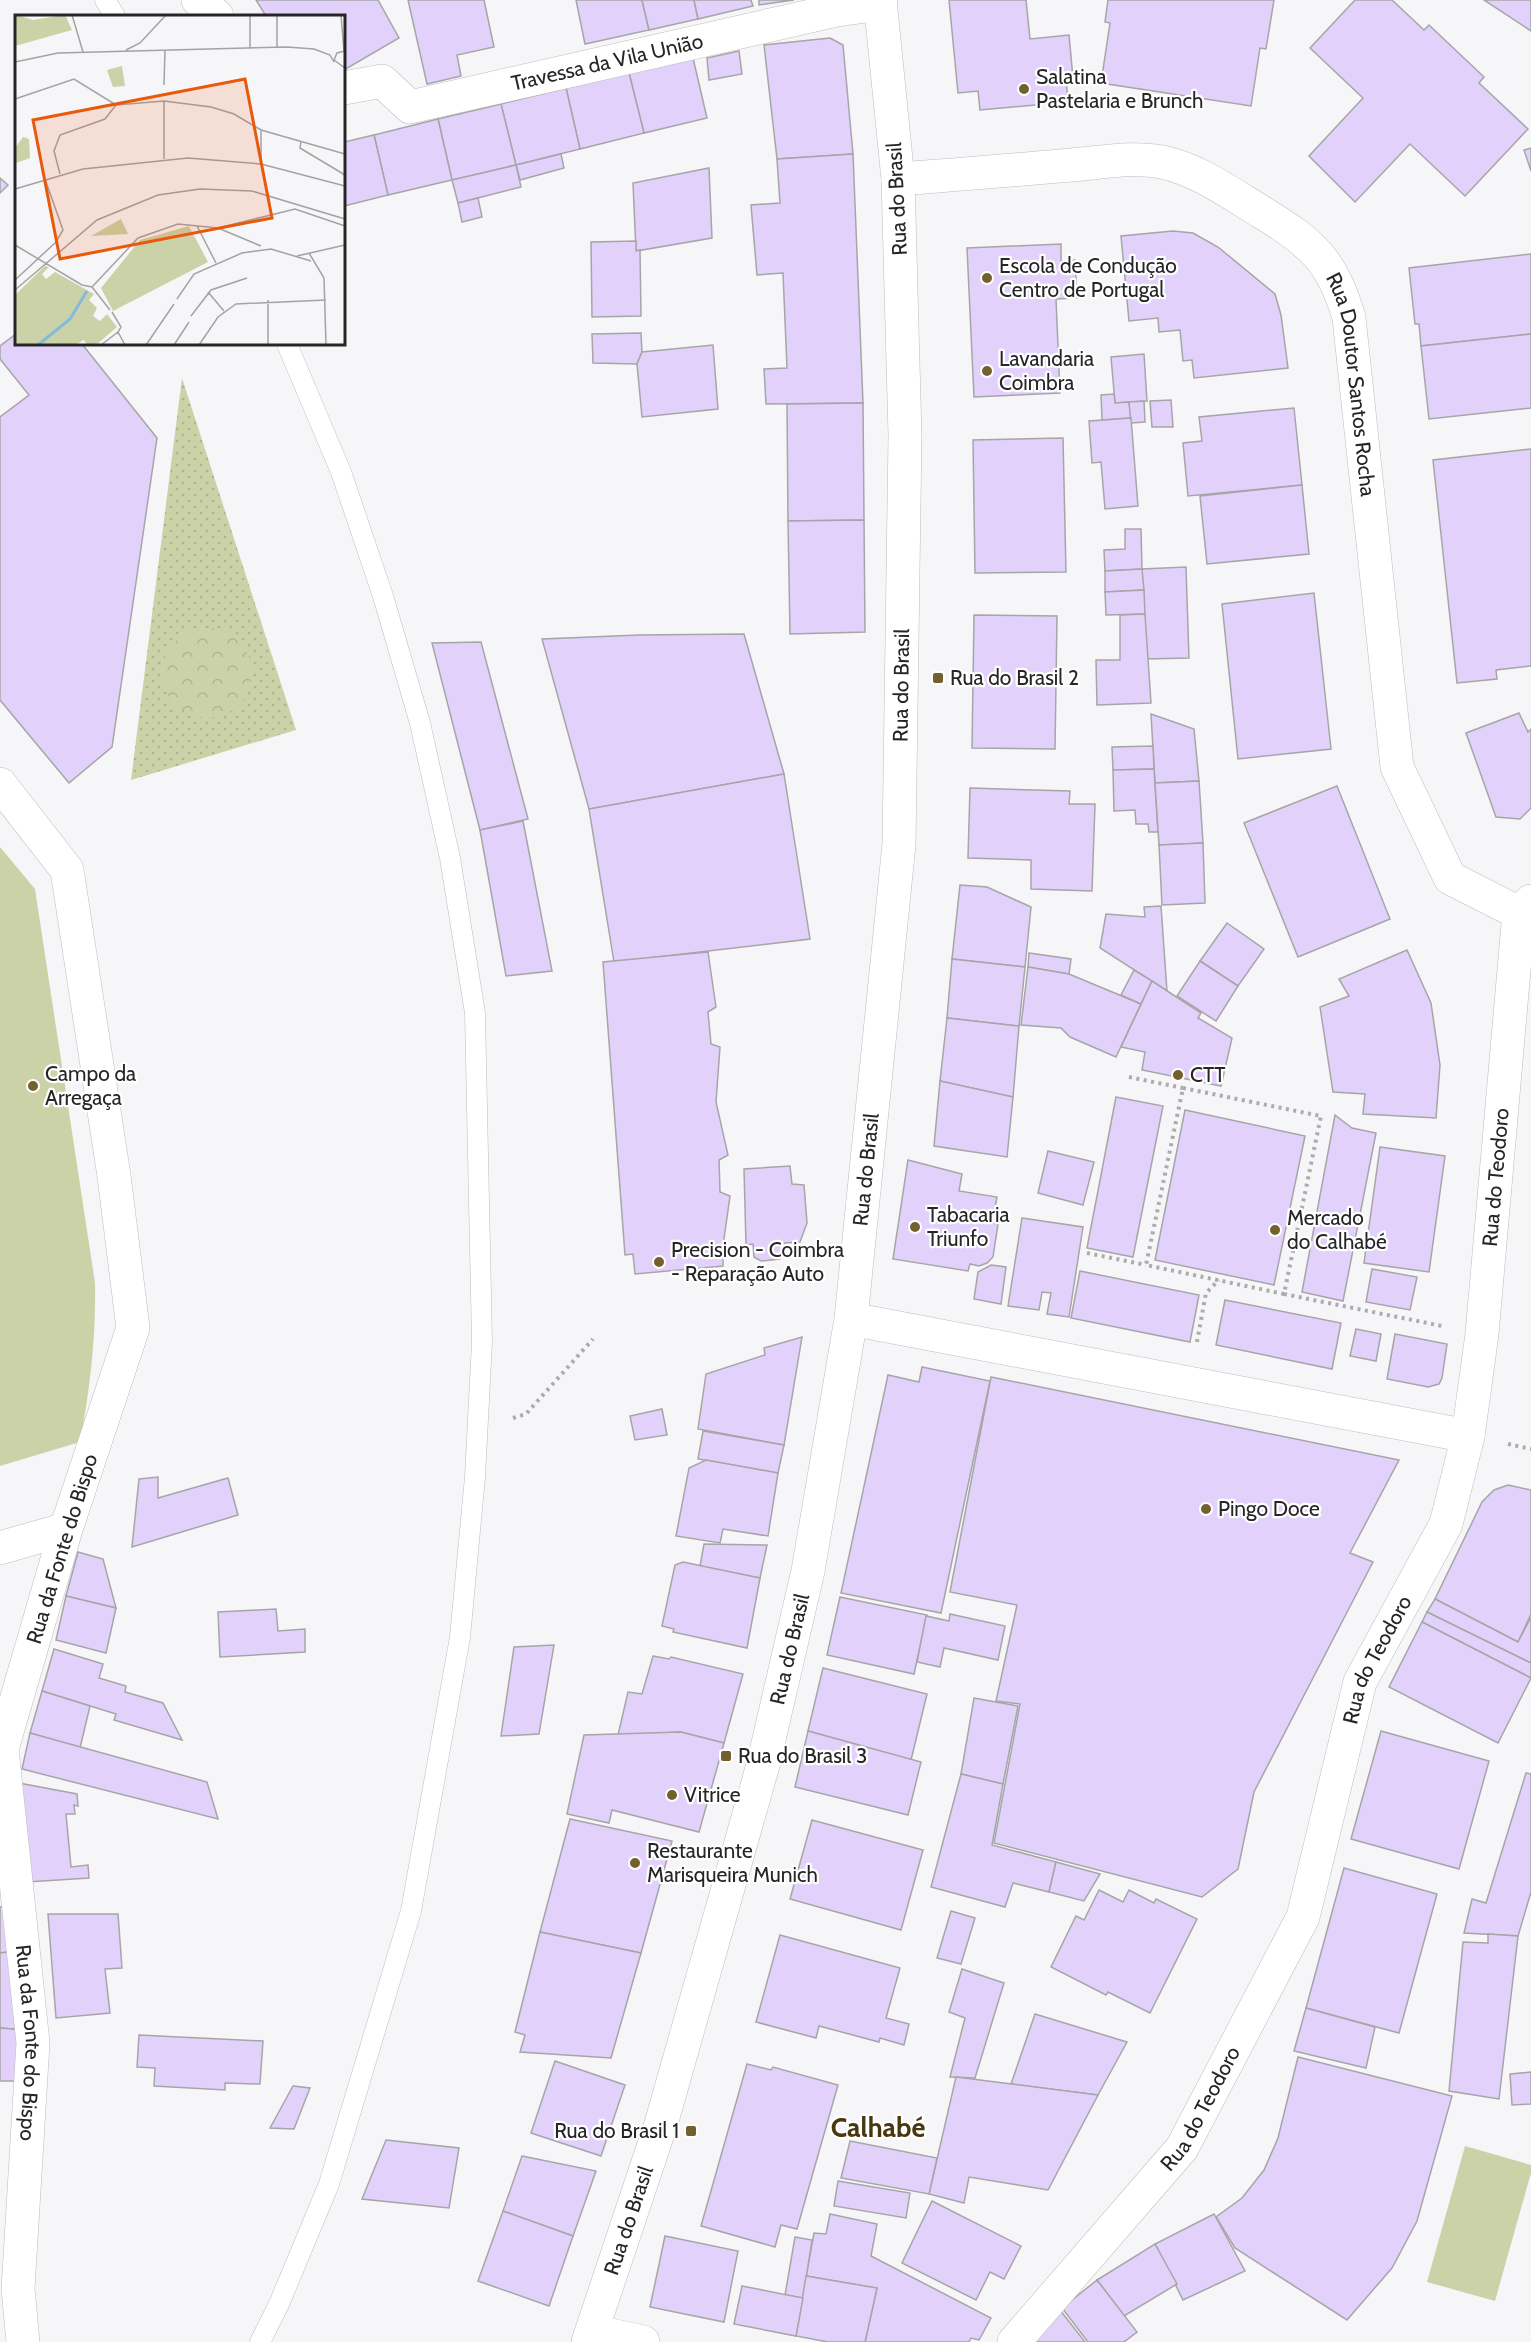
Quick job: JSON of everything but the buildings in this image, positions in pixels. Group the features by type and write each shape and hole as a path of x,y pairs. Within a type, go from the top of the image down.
{"street":[{"path":"198,0 216,15"},
{"name":"Travessa da Vila União","path":"345,88 382,81 410,107 880,2"},
{"name":"Rua do Brasil","path":"590,2337 661,2124 764,1765 808,1571 851,1319 899,844 905,436 898,179 880,2"},
{"name":"Rua Doutor Santos Rocha","path":"898,179 1117,161 1160,162 1201,175 1282,224 1302,239 1321,258 1340,286 1349,318 1397,767 1450,878 1525,907"},
{"name":"Rua da Fonte do Bispo","path":"0,784 67,870 114,1176 133,1328 66,1529 1,1751 33,2043 18,2289 23,2342"},
{"name":"Rua do Teodoro","path":"1014,2342 1182,2148 1303,1917 1360,1682 1446,1524 1467,1436 1482,1334 1525,907"},
{"path":"851,1319 1467,1436"},
{"path":"0,1548 66,1529"},
{"path":"590,2337 643,2342"}],"lane":[{"path":"105,0 114,15"},
{"path":"260,2342 279,2304 329,2184 411,1911 460,1637 475,1477 482,1342 476,1013 450,858 420,723 383,596 341,472 286,345"}],"path":[{"path":"1129,1077 1321,1116 1284,1294"},
{"path":"1146,1265 1183,1088"},
{"path":"1087,1253 1482,1334"},
{"path":"1198,1335 1206,1293 1219,1280"}],"green space":[{"path":"182,378 296,730 131,780"},
{"path":"207,628 224,632 239,641 248,656 252,673 248,690 239,705 224,714 207,718 190,714 175,705 166,690 162,673 166,656 175,641 190,632"},
{"name":"Campo da Arregaça","path":"0,847 35,889 95,1283 95,1303 92,1363 80,1442 0,1466"},
{"path":"1465,2146 1531,2165 1531,2173 1495,2301 1427,2282"}],"place":[{"name":"Salatina Pastelaria e Brunch","path":"1024,89"},
{"name":"Escola de Condução Centro de Portugal","path":"987,278"},
{"name":"Lavandaria Coimbra","path":"987,371"},
{"name":"Rua do Brasil 2","path":"938,678"},
{"name":"CTT","path":"1178,1075"},
{"name":"Campo da Arregaça","path":"33,1086"},
{"name":"Tabacaria Triunfo","path":"915,1227"},
{"name":"Mercado do Calhabé","path":"1275,1230"},
{"name":"Precision - Coimbra - Reparação Auto","path":"659,1262"},
{"name":"Pingo Doce","path":"1206,1509"},
{"name":"Rua do Brasil 3","path":"726,1756"},
{"name":"Vitrice","path":"672,1795"},
{"name":"Restaurante Marisqueira Munich","path":"635,1863"},
{"name":"Rua do Brasil 1","path":"691,2131"}],"district":[{"name":"Calhabé","path":"878,2128"}]}
